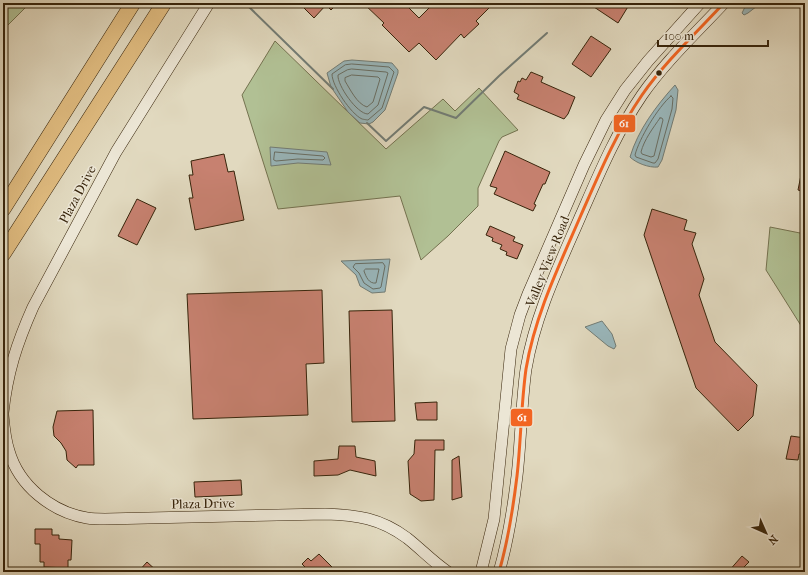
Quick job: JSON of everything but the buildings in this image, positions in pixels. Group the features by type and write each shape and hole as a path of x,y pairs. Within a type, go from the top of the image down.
{"highway":[{"path":"3,209 133,3"},
{"path":"3,254 164,3"},
{"path":"3,202 20,182"},
{"path":"3,266 41,196"}],"main road":[{"name":"Plaza Drive","path":"209,3 116,152 33,307 21,333 6,383 3,414 4,433 15,467 25,481 39,496 62,511 89,519 325,514 361,516 378,522 406,538 438,566 448,572"},
{"path":"697,4 709,18"},
{"name":"Valley View Road","path":"481,572 495,513 512,349 520,315 581,172 606,120 625,90 697,4"},
{"name":"Valley View Road","path":"499,572 507,545 517,476 526,368 541,309 599,172 623,125 643,94 709,18 718,5"}],"green space":[{"path":"3,3 30,3 3,30"},
{"path":"275,41 386,149 443,99 455,111 479,88 518,130 502,137 499,141 478,188 478,206 421,260 400,196 278,209 242,95"},
{"path":"770,227 805,234 805,332 766,270"}],"water":[{"path":"747,3 761,3 744,15 742,13"},
{"path":"352,60 392,63 398,70 385,110 369,124 360,123 348,112 331,87 327,73 344,61"},
{"path":"675,85 678,90 676,110 662,160 658,167 651,167 639,163 630,157 633,147 643,128 661,101"},
{"path":"270,147 327,152 331,165 298,163 271,166"},
{"path":"390,259 385,292 372,293 360,286 356,275 341,261"},
{"path":"602,321 612,334 616,346 614,349 608,346 585,327"}],"waterway":[{"path":"245,3 333,89"},
{"path":"367,123 386,141 424,107 456,118 499,76 547,33"}],"transit line":[{"name":"61","path":"499,572 508,537 512,513 518,463 523,396 530,349 535,329 564,253 601,169 633,109 661,71 724,3"}]}
